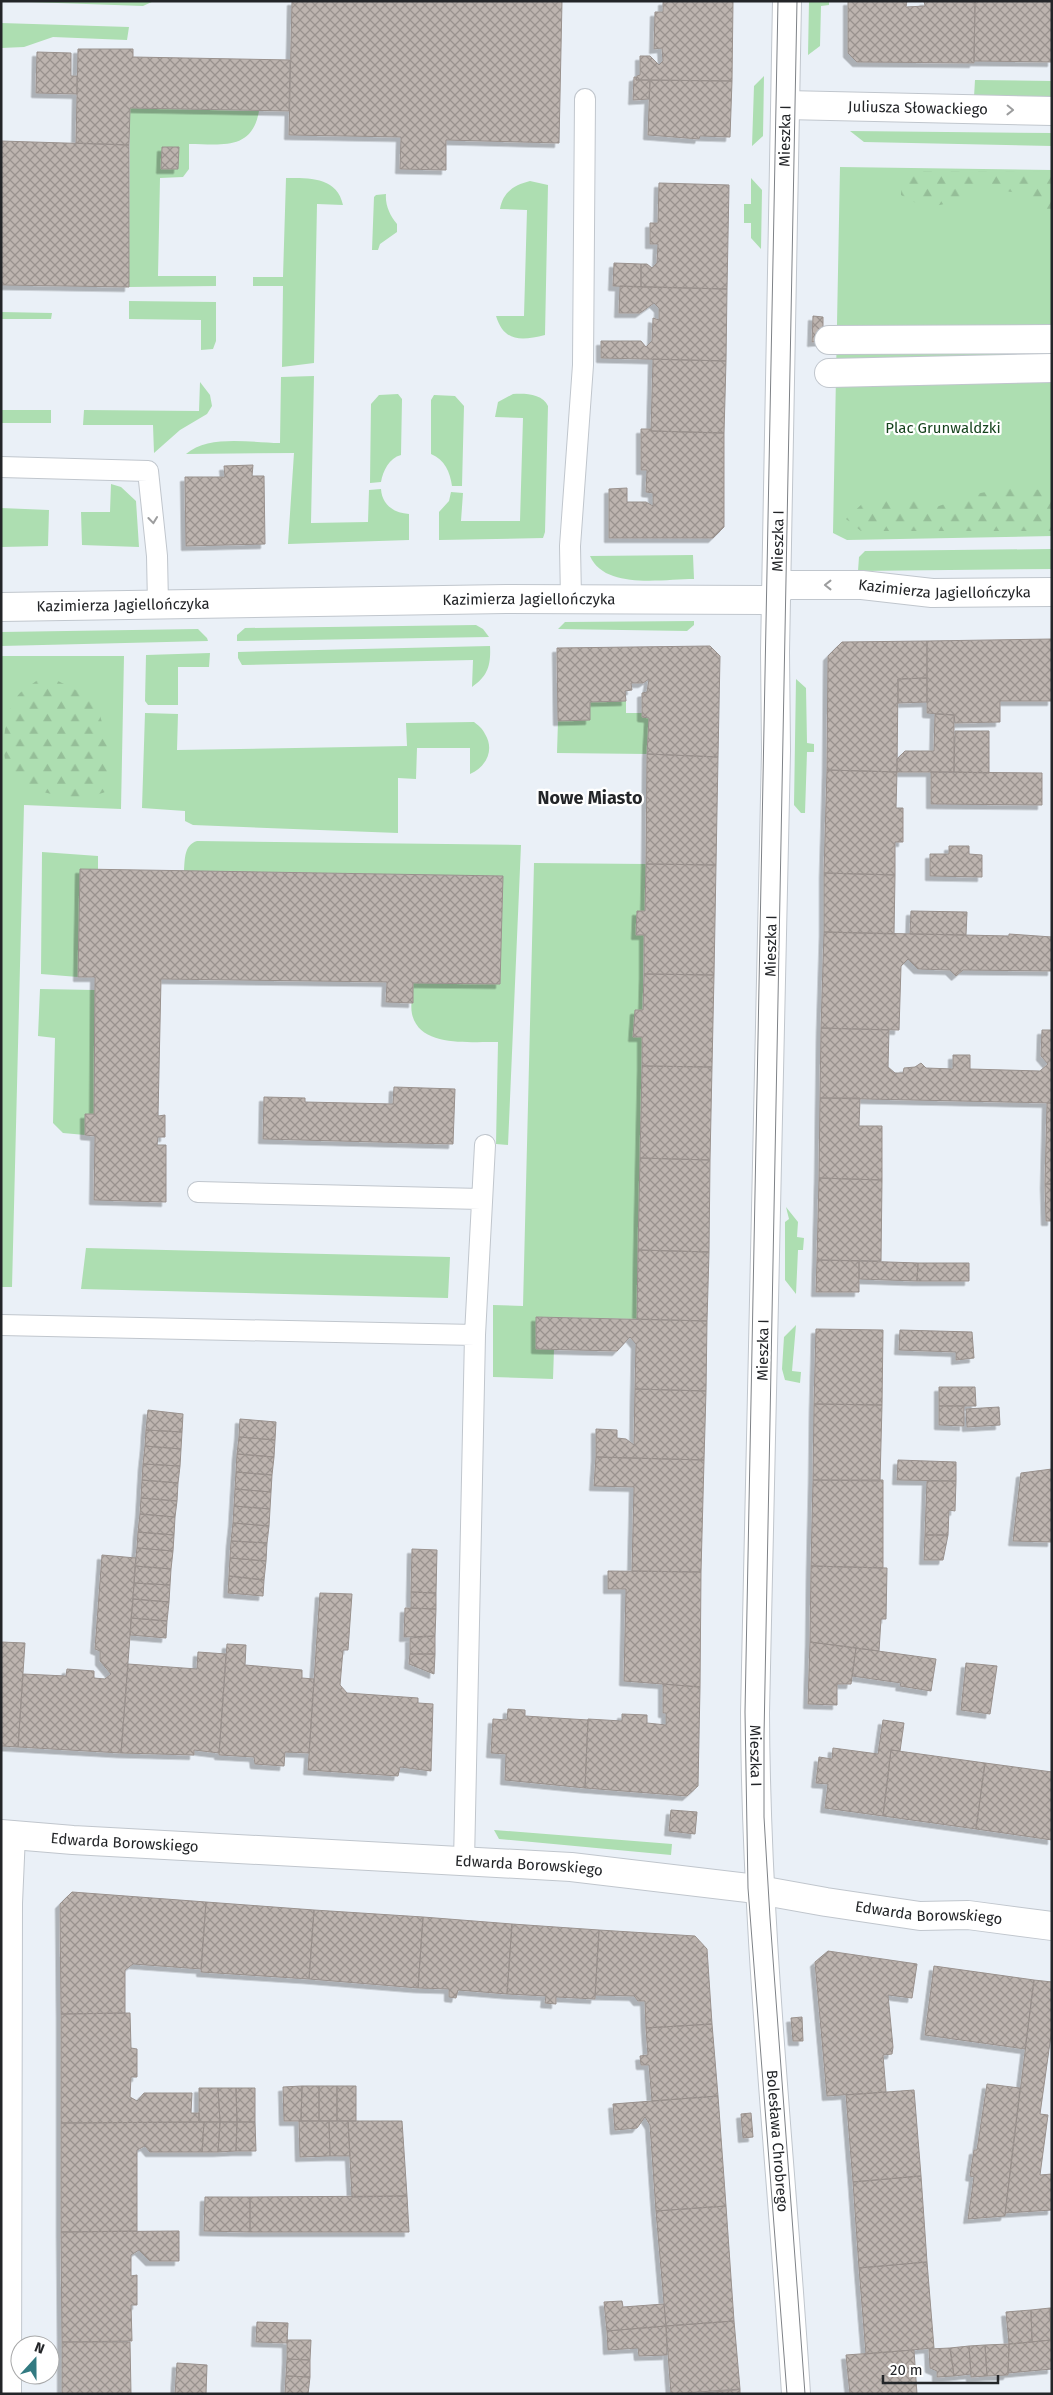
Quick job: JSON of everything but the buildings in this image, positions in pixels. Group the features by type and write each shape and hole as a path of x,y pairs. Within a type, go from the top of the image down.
{"street":[{"name":"Mieszka I","path":"760,1890 755,1817 754,1713 776,752 775,652 787,1"},
{"name":"Juliusza Słowackiego","path":"786,105 1052,111"},
{"path":"829,340 1052,339"},
{"path":"829,373 1052,368"},
{"name":"Kazimierza Jagiellończyka","path":"1,607 571,600 766,600 786,585 842,585 932,593 1052,592"},
{"path":"6,1834 8,1903 7,2394"},
{"name":"Edwarda Borowskiego","path":"6,1834 73,1840 586,1868 684,1879 920,1916 968,1916 1052,1926"},
{"name":"Bolesława Chrobrego","path":"760,1890 796,2394"}],"lane":[{"path":"571,600 570,546 583,365 585,99"},
{"path":"1,467 148,471 157,556 158,604"},
{"path":"464,1862 476,1335 485,1145"},
{"path":"198,1192 481,1199"},
{"path":"1,1324 476,1335"}],"green space":[{"path":"1,1 154,1 143,6"},
{"path":"809,1 829,1 829,5 821,6 820,46 808,55"},
{"path":"1,23 129,27 127,40 53,37 24,47 1,48"},
{"path":"764,76 763,136 752,146 754,86"},
{"path":"975,80 1052,81 1052,98 974,97"},
{"path":"130,108 259,111 250,133 242,139 224,144 189,144 189,169 183,177 160,178 158,276 216,276 216,286 129,287"},
{"path":"850,131 1052,133 1052,146 864,142"},
{"name":"Plac Grunwaldzki","path":"840,167 1052,170 1052,536 847,540 833,533"},
{"path":"913,171 1052,172 1052,216 1020,193 980,188 954,202 925,208 901,195 901,177"},
{"path":"286,178 313,179 329,184 340,196 343,205 317,204 314,363 282,367 283,286 253,286 253,277 283,277"},
{"path":"751,178 762,190 761,249 751,238 751,223 744,223 744,204 751,204"},
{"path":"530,181 548,185 545,335 514,338 499,325 496,316 524,316 527,210 500,209 501,203 510,190"},
{"path":"386,194 387,206 397,224 397,232 380,244 378,250 372,250 374,197"},
{"path":"129,301 216,302 216,341 213,349 201,350 201,320 129,319"},
{"path":"1,312 52,313 51,319 1,319"},
{"path":"314,376 311,523 368,522 369,490 381,489 386,504 398,512 409,514 409,540 288,544 294,453 186,454 195,448 218,442 280,443 281,377"},
{"path":"200,382 210,395 212,406 207,414 180,430 154,453 153,425 83,425 84,410 199,411"},
{"path":"398,394 402,399 401,455 393,459 387,466 381,482 370,483 371,404 379,395"},
{"path":"513,394 528,394 538,397 546,402 548,406 545,532 543,538 439,540 439,512 449,501 451,492 463,493 461,521 520,521 523,418 495,417 498,402"},
{"path":"434,395 455,396 464,406 462,486 452,486 446,467 431,454 431,400"},
{"path":"1,410 51,410 51,423 1,423"},
{"path":"111,484 121,487 136,501 139,547 82,545 81,512 110,512"},
{"path":"1010,487 1052,491 1052,531 861,531 846,519 862,504 906,498 936,507 971,495"},
{"path":"1,508 49,510 48,546 1,547"},
{"path":"1052,549 1052,569 858,571 859,557 865,551"},
{"path":"693,555 694,579 651,581 621,578 608,574 597,567 590,556"},
{"path":"694,621 694,625 687,631 558,629 565,622"},
{"path":"476,625 483,629 489,637 237,641 237,635 245,628"},
{"path":"198,629 208,641 1,646 1,632"},
{"path":"490,646 490,659 487,670 482,679 472,687 473,660 242,665 238,658 238,652"},
{"path":"210,653 209,667 178,667 178,705 148,705 145,701 146,655"},
{"path":"1,656 124,656 121,809 24,805 12,1287 1,1287"},
{"path":"39,679 58,681 96,700 114,768 110,790 87,797 67,797 33,789 14,780 9,775 4,745 10,711 20,693"},
{"path":"796,679 806,688 807,743 814,744 814,752 807,752 805,813 801,813 794,805"},
{"path":"626,701 626,713 642,713 642,717 649,718 647,754 557,753 558,721 590,720 590,702"},
{"path":"145,713 178,714 177,750 407,746 406,723 474,722 484,732 488,740 489,752 480,767 470,774 470,748 417,748 416,779 398,778 398,833 193,825 185,821 185,811 142,808"},
{"path":"197,841 521,845 508,1145 496,1144 498,1042 461,1042 436,1038 425,1033 417,1025 411,1007 413,983 500,984 503,876 184,871 187,849"},
{"path":"42,852 98,856 98,869 80,869 78,977 41,974"},
{"path":"534,863 646,864 645,911 637,911 636,935 644,935 637,1319 536,1317 536,1348 554,1349 553,1379 493,1377 493,1305 523,1306"},
{"path":"40,989 95,990 94,1114 85,1114 85,1135 63,1133 53,1123 55,1038 38,1036"},
{"path":"786,1207 798,1222 797,1237 804,1238 803,1250 798,1250 796,1294 785,1280 785,1222 789,1219"},
{"path":"86,1248 450,1257 448,1298 81,1289"},
{"path":"796,1325 792,1371 801,1372 800,1383 785,1380 782,1369 784,1337"},
{"path":"494,1830 672,1844 671,1855 499,1839"}],"tram line":[{"path":"778,1 745,1712 748,1888 787,2394"},
{"path":"797,1 764,1817 805,2394"}],"district":[{"name":"Nowe Miasto","path":"590,798"}]}
